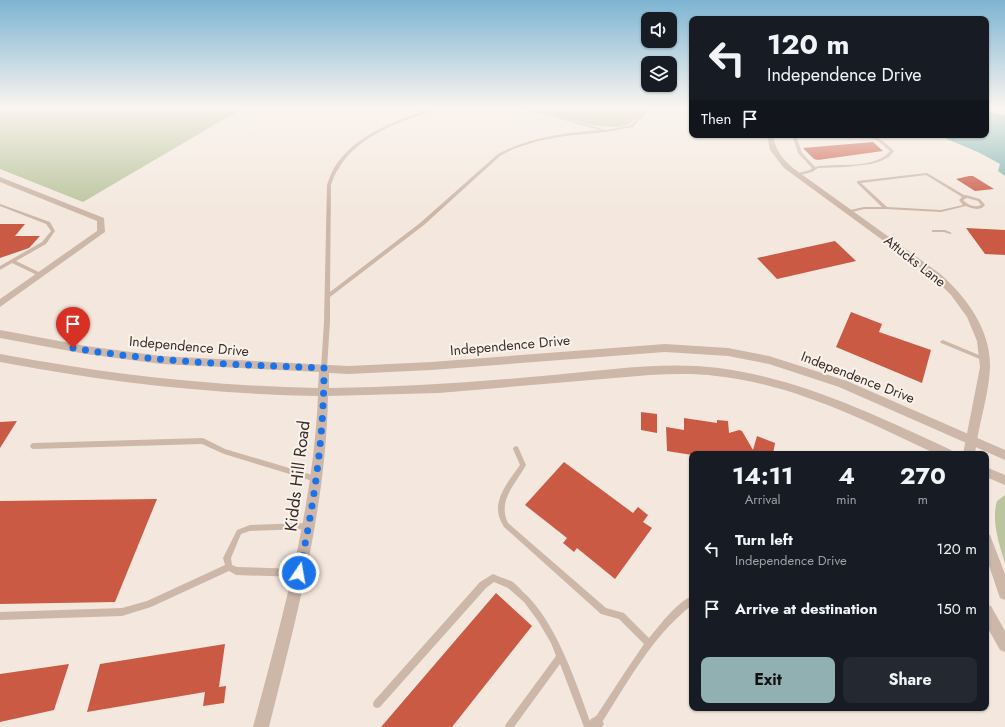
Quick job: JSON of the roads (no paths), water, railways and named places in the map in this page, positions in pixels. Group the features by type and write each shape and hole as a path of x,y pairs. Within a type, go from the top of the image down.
{"street":[{"name":"Attucks Lane","path":"771,142 777,156 796,175 928,269 951,289 964,304 975,325 984,359 984,373 970,440 969,451"},
{"path":"0,179 101,220 101,232 0,304"},
{"name":"Independence Drive","path":"0,334 86,350 161,360 225,365 348,370 398,368 659,348 708,350 769,360 822,377 872,396 1005,455"},
{"path":"0,358 43,368 134,381 324,394 442,388 653,370 714,371 760,380 809,394 883,424 941,451"},
{"name":"Kidds Hill Road","path":"261,727 309,526 316,479 324,394 324,368"},
{"path":"989,473 1005,480"},
{"path":"989,548 1005,593"},
{"path":"989,617 1005,645"}],"lane":[{"path":"324,368 330,185 333,174 350,150 360,142"},
{"path":"327,297 422,224 499,155 511,148 529,142"},
{"path":"796,142 800,153 815,168"},
{"path":"796,175 815,168 869,164 882,160 891,155 892,151 881,142"},
{"path":"848,212 864,208 941,211 966,205 977,208 983,205 982,202 976,198 964,197 927,174 858,182 886,208"},
{"path":"964,197 961,200 966,205"},
{"path":"0,205 48,223 53,231 44,243 0,268"},
{"path":"934,231 945,231 950,233"},
{"path":"12,261 41,276"},
{"path":"943,342 984,359"},
{"path":"33,446 203,441 224,451 316,479"},
{"path":"516,449 523,465 501,501 500,513 506,525 604,611 621,616 650,644"},
{"path":"299,573 251,573 236,571 230,567 228,558 240,532 250,528 309,526"},
{"path":"0,616 122,612 148,604 230,567"},
{"path":"377,704 483,585 493,578 508,583 525,599 548,630 593,726"},
{"path":"593,726 650,644 671,618 689,603"},
{"path":"509,727 561,656"}],"water":[{"path":"954,142 1005,142 1005,176 998,171 1000,164 980,153"}]}
